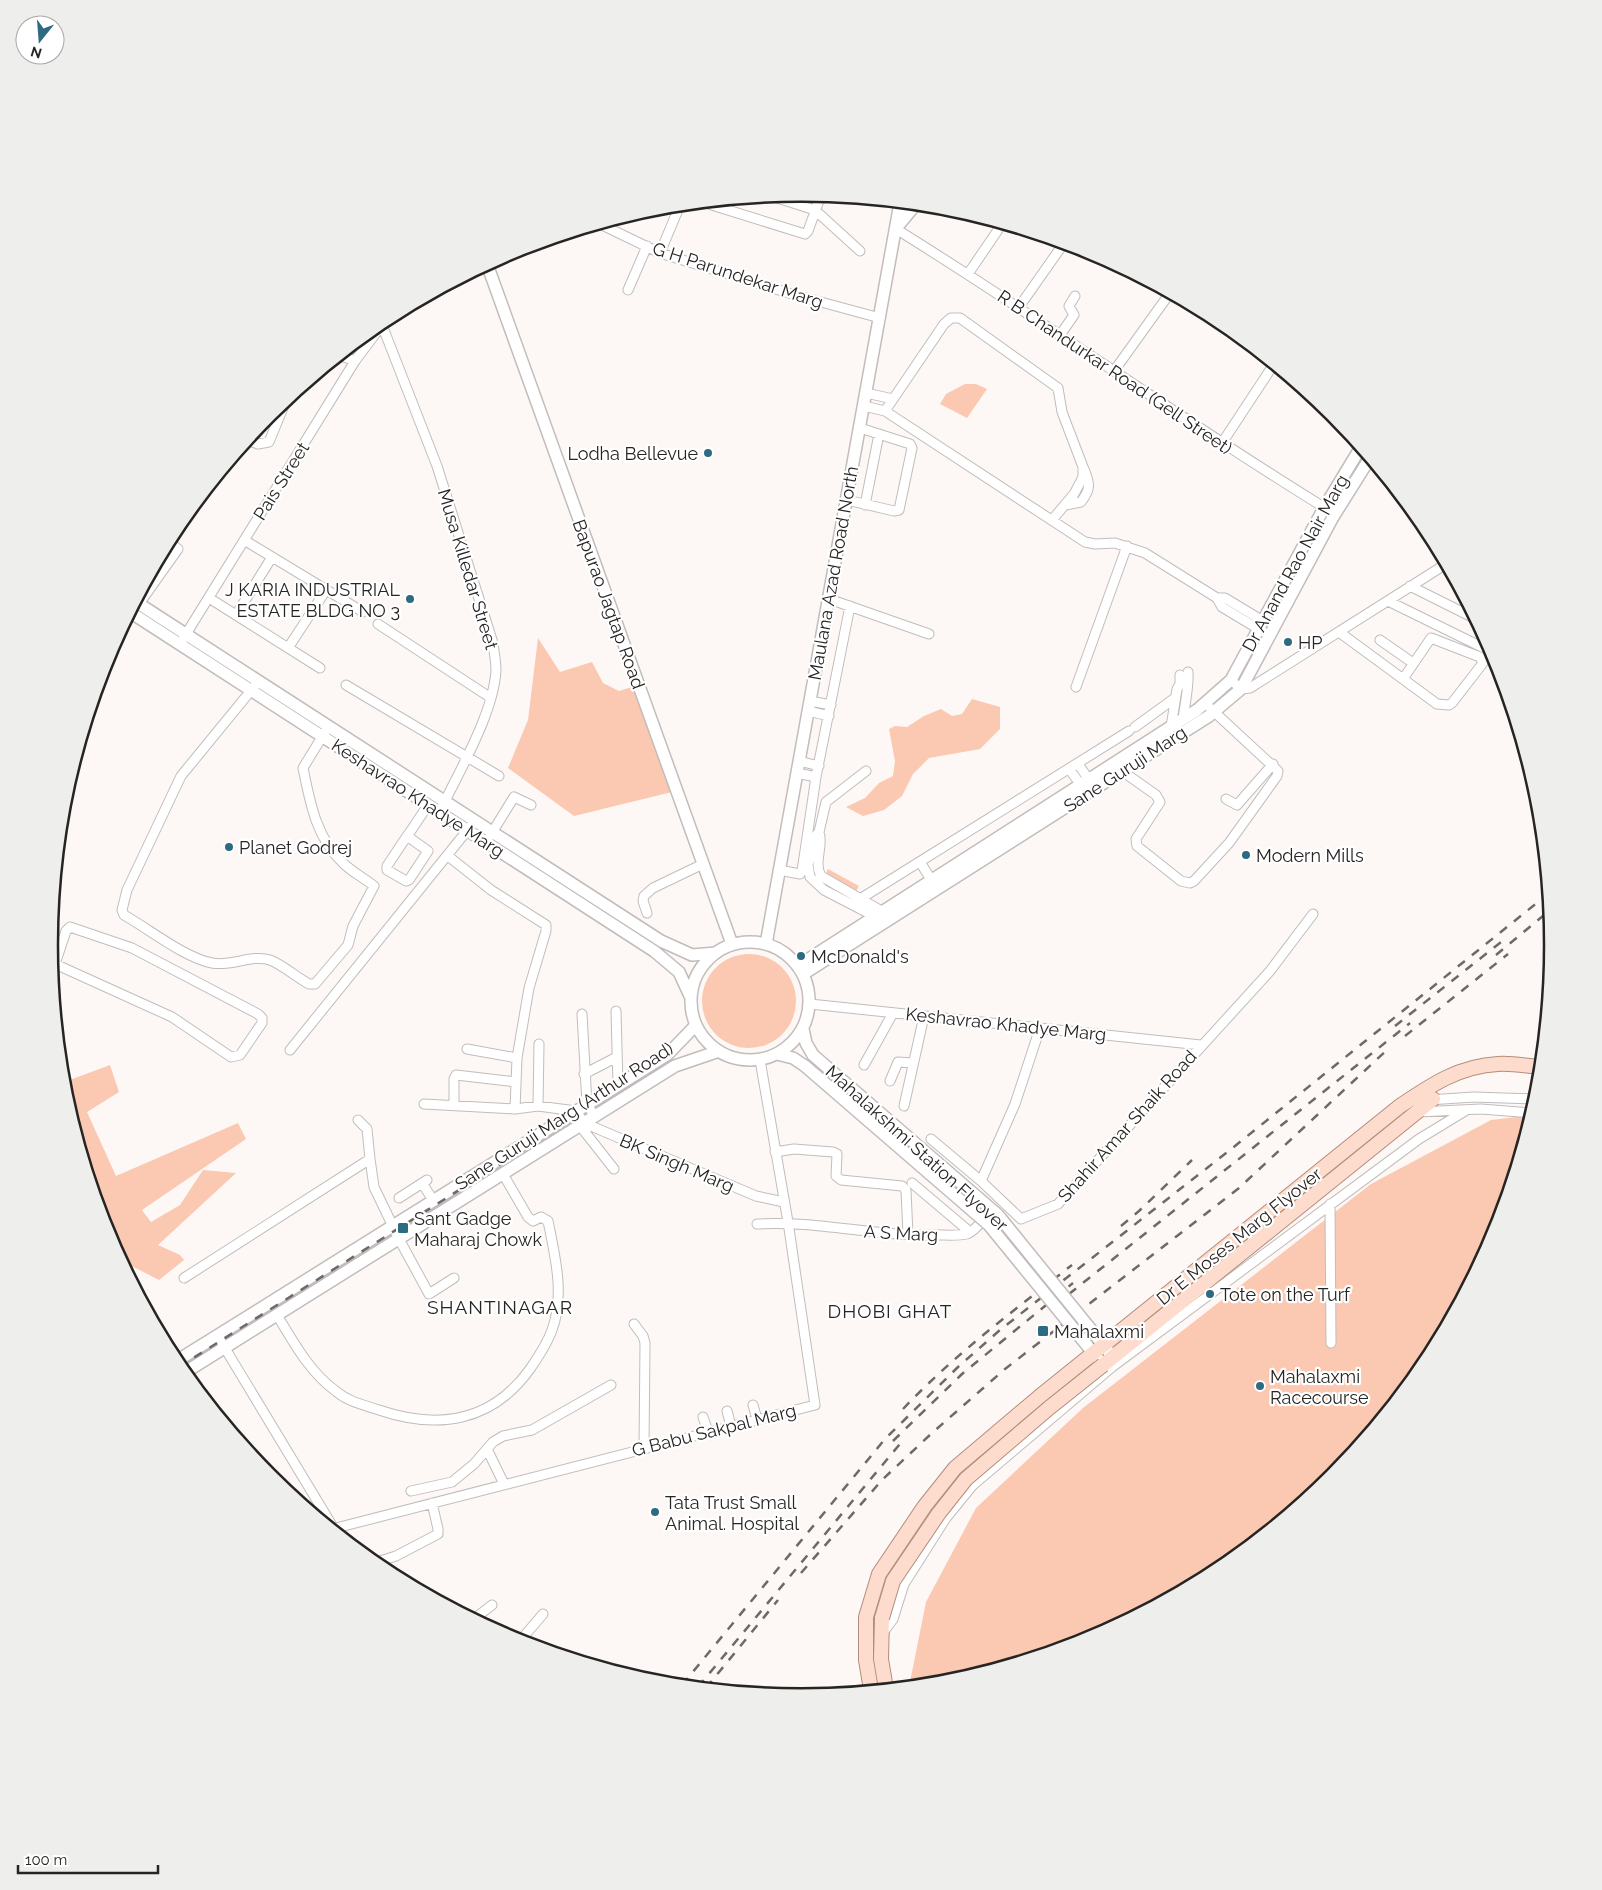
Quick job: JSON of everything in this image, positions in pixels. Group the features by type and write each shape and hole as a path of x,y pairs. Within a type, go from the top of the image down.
{"main road":[{"name":"Maulana Azad Road North","path":"766,944 899,208"},
{"path":"896,229 911,210"},
{"name":"Bapurao Jagtap Road","path":"489,270 732,944"},
{"name":"Dr Anand Rao Nair Marg","path":"1231,680 1324,508 1358,452"},
{"name":"Dr Anand Rao Nair Marg","path":"1241,689 1334,514 1367,463"},
{"name":"Keshavrao Khadye Marg","path":"140,605 183,640"},
{"name":"Keshavrao Khadye Marg","path":"135,615 183,640 442,807 654,951 679,972 691,998"},
{"name":"Sane Guruji Marg","path":"801,970 879,915 980,856 1088,787 1205,703 1231,680"},
{"name":"Sane Guruji Marg","path":"1088,787 1122,771 1214,712 1241,689"},
{"name":"Keshavrao Khadye Marg","path":"325,732 428,805 442,807"},
{"name":"Keshavrao Khadye Marg","path":"489,838 661,941 692,955 716,952"},
{"name":"Sane Guruji Marg","path":"801,970 938,881"},
{"path":"746,942 766,944 776,947 801,970 808,989 810,1004 803,1029 792,1044 777,1054 760,1060 738,1059 719,1051 705,1040 696,1026 691,998 694,980 703,965 716,952 732,944 746,942"},
{"name":"Sane Guruji Marg (Arthur Road)","path":"182,1357 668,1054 696,1026"},
{"name":"Mahalakshmi Station Flyover","path":"803,1029 806,1043 813,1055 998,1215 1098,1349"},
{"name":"Sane Guruji Marg (Arthur Road)","path":"191,1369 675,1066 719,1051"},
{"name":"Mahalakshmi Station Flyover","path":"777,1054 793,1058 805,1066 989,1225 1108,1361"},
{"name":"Dr E Moses Marg Flyover","path":"870,1685 866,1660 866,1617 879,1574 924,1507 955,1468 1098,1349 1404,1104 1433,1083 1461,1070 1499,1064 1534,1066"},
{"path":"642,1069 651,1082"},
{"path":"607,1092 614,1104"},
{"name":"Dr E Moses Marg Flyover","path":"885,1683 881,1659 882,1618 894,1582 939,1514 966,1479 1049,1408 1434,1099"},
{"path":"198,1347 206,1359"}],"street":[{"path":"791,202 815,210 860,251"},
{"path":"717,207 805,234 808,232 818,202"},
{"path":"660,253 677,213"},
{"name":"G H Parundekar Marg","path":"607,227 660,253 880,318"},
{"name":"R B Chandurkar Road (Gell Street)","path":"896,229 968,274 1222,443 1334,514"},
{"path":"968,274 999,229"},
{"path":"628,290 647,246"},
{"path":"1019,308 1060,248"},
{"path":"1060,335 1074,315 1074,310 1069,306 1075,296"},
{"path":"1114,371 1167,298"},
{"path":"885,411 944,324 951,318 960,318 1058,388 1062,412 1083,467 1083,477 1074,494 1052,520"},
{"name":"Musa Killedar Street","path":"386,329 437,466 493,643 496,670 491,698 466,758 442,807"},
{"name":"Pais Street","path":"183,640 355,361 371,339"},
{"path":"345,357 355,361"},
{"path":"1222,443 1271,369"},
{"path":"866,393 893,399"},
{"path":"864,406 885,411 1085,542 1095,544 1115,543 1145,553 1217,598 1222,607 1261,625 1270,636"},
{"path":"254,442 258,444 269,442 280,414"},
{"path":"847,500 894,511 900,508 911,445 860,428"},
{"path":"864,505 879,434"},
{"path":"244,540 363,612"},
{"path":"150,585 178,549 174,546"},
{"path":"1076,687 1127,546"},
{"path":"236,615 272,557"},
{"name":"Sane Guruji Marg","path":"1241,689 1250,688 1441,567"},
{"path":"1410,586 1467,615"},
{"path":"288,648 326,590"},
{"path":"208,598 320,668"},
{"path":"828,599 930,634"},
{"path":"1388,601 1483,648"},
{"path":"779,870 800,874 802,872 816,778 850,606"},
{"path":"378,624 491,698"},
{"path":"1339,632 1437,704 1449,705 1483,663 1480,657 1432,638 1403,679"},
{"path":"1380,640 1413,663"},
{"path":"1171,727 1175,698 1184,674 1189,684 1183,719"},
{"path":"1231,680 1241,689"},
{"path":"346,685 499,776"},
{"path":"255,686 181,776 127,890 122,910 124,915 195,957 212,963 232,964 257,959 269,960 309,984 315,984 348,945 352,926 374,886 343,863 329,848 314,818 303,768 325,732"},
{"path":"860,899 1069,770 1175,698"},
{"path":"1122,771 1156,795 1160,802 1136,839 1137,846 1181,881 1190,884 1228,843 1277,776 1278,771 1273,764 1205,703"},
{"path":"809,706 831,705"},
{"path":"809,706 829,716"},
{"path":"799,761 819,766"},
{"path":"1078,764 1088,787"},
{"path":"1226,799 1237,805 1273,764"},
{"path":"1069,770 1088,787"},
{"path":"866,771 826,802 819,832 814,838 808,865 810,877 824,890 879,915"},
{"path":"797,773 816,778"},
{"path":"489,838 514,797 530,805"},
{"path":"407,836 428,851 406,881 387,868 407,836 428,805"},
{"path":"290,1050 471,826"},
{"path":"819,832 821,838 818,865 821,876 860,899 879,915"},
{"path":"448,856 491,890 546,925 546,931 528,988 517,1058 515,1109"},
{"path":"920,862 938,881"},
{"path":"647,913 643,901 648,891 703,864"},
{"path":"1202,1044 1270,971 1314,914"},
{"path":"58,944 68,928 74,927 132,948 195,979 258,1014 262,1018 262,1023 240,1055 231,1057 172,1017 58,966"},
{"name":"Keshavrao Khadye Marg","path":"810,1004 1202,1044"},
{"path":"616,1011 618,1085"},
{"path":"864,1065 893,1013"},
{"path":"582,1014 587,1104 595,1117"},
{"path":"904,1106 924,1016"},
{"path":"981,1181 1016,1104 1040,1028"},
{"path":"538,1106 539,1044"},
{"name":"Shahir Amar Shaik Road","path":"1000,1201 1021,1219 1058,1204 1202,1044"},
{"path":"467,1049 517,1058"},
{"path":"584,1074 618,1057"},
{"name":"G Babu Sakpal Marg","path":"339,1528 432,1502 815,1405 788,1222 760,1060"},
{"path":"890,1081 898,1062 914,1063"},
{"path":"454,1104 454,1079 456,1075 516,1082"},
{"path":"1404,1104 1434,1099 1474,1096 1528,1099"},
{"path":"424,1104 454,1104 515,1109 538,1106 574,1112 614,1169"},
{"path":"1414,1115 1481,1109 1525,1113"},
{"path":"881,1636 893,1619 904,1584 946,1518 973,1485 1112,1367 1419,1139 1465,1111"},
{"path":"358,1120 367,1130 374,1187 392,1226 429,1294 454,1278"},
{"name":"BK Singh Marg","path":"582,1125 756,1196 784,1202"},
{"path":"912,1183 970,1232 1000,1201 981,1181 931,1139"},
{"path":"775,1152 794,1149 833,1152 837,1154 836,1176 842,1180 902,1186 906,1190 908,1235"},
{"path":"184,1278 370,1158"},
{"path":"277,1315 308,1365 336,1392 348,1400 414,1420 466,1417 493,1404 516,1388 543,1351 553,1328 557,1302 558,1270 548,1221 541,1217 533,1220 528,1217 503,1174"},
{"path":"399,1198 424,1182 433,1200"},
{"path":"1330,1204 1331,1343"},
{"name":"A S Marg","path":"758,1224 788,1222 908,1235 966,1234 970,1232"},
{"path":"634,1324 644,1336 645,1343 644,1448"},
{"path":"217,1335 327,1517"},
{"path":"411,1490 452,1482 503,1436 532,1430 611,1385"},
{"path":"753,1405 758,1419"},
{"path":"726,1411 731,1426"},
{"path":"703,1417 708,1432"},
{"path":"487,1449 504,1484"},
{"path":"452,1482 457,1496"},
{"path":"384,1560 396,1556 438,1534 432,1502"},
{"path":"479,1615 492,1605"},
{"path":"524,1635 542,1614"}],"shaded area":[{"path":"965,384 976,384 987,389 967,418 940,404 946,394"},
{"path":"538,638 560,672 592,662 603,683 619,691 638,685 676,791 574,816 508,768 528,720"},
{"path":"972,699 1000,707 1000,729 980,749 929,758 913,774 902,796 884,810 863,816 846,807 865,798 879,783 893,776 895,761 889,729 895,726 907,727 924,716 941,709 952,716 962,714"},
{"path":"828,869 859,886 851,901 820,884"},
{"path":"740,954 758,954 783,967 793,983 796,1001 793,1019 783,1035 758,1048 740,1048 715,1035 702,1010 702,992 715,967"},
{"path":"110,1065 119,1092 87,1112 116,1176 238,1123 246,1139 142,1210 151,1222 180,1205 203,1170 236,1173 158,1245 180,1255 184,1260 159,1280 130,1265 114,1230 97,1184 83,1137 70,1080"},
{"name":"Mahalaxmi Racecourse","path":"1524,1116 1505,1184 1488,1230 1468,1274 1445,1317 1391,1398 1327,1471 1254,1535 1173,1589 1130,1612 1086,1632 1040,1649 993,1663 910,1680 926,1602 976,1508 1083,1408 1371,1184 1491,1120"}],"railway":[{"path":"687,1679 885,1439 958,1367 1000,1330 1230,1150 1543,898"},
{"path":"1496,955 1543,916"},
{"path":"1395,1026 1501,942"},
{"path":"1405,1036 1508,954"},
{"path":"1069,1294 1410,1023"},
{"path":"801,1573 882,1480 932,1433 1005,1369 1239,1188 1389,1048"},
{"path":"186,1362 543,1137"},
{"path":"1121,1226 1192,1160"},
{"path":"903,1409 963,1352 1072,1265"},
{"path":"893,1441 962,1374 1073,1283"},
{"path":"702,1682 904,1439"},
{"path":"710,1683 778,1600"}],"place":[{"name":"Lodha Bellevue","path":"708,453"},
{"name":"J KARIA INDUSTRIAL ESTATE BLDG NO 3","path":"410,599"},
{"name":"HP","path":"1288,642"},
{"name":"Planet Godrej","path":"229,847"},
{"name":"Modern Mills","path":"1246,855"},
{"name":"McDonald's","path":"801,956"},
{"name":"Sant Gadge Maharaj Chowk","path":"403,1228"},
{"name":"Tote on the Turf","path":"1210,1294"},
{"name":"Mahalaxmi","path":"1043,1331"},
{"name":"Mahalaxmi Racecourse","path":"1260,1386"},
{"name":"Tata Trust Small Animal. Hospital","path":"655,1512"}],"district":[{"name":"SHANTINAGAR","path":"500,1307"},
{"name":"DHOBI GHAT","path":"890,1311"}]}
